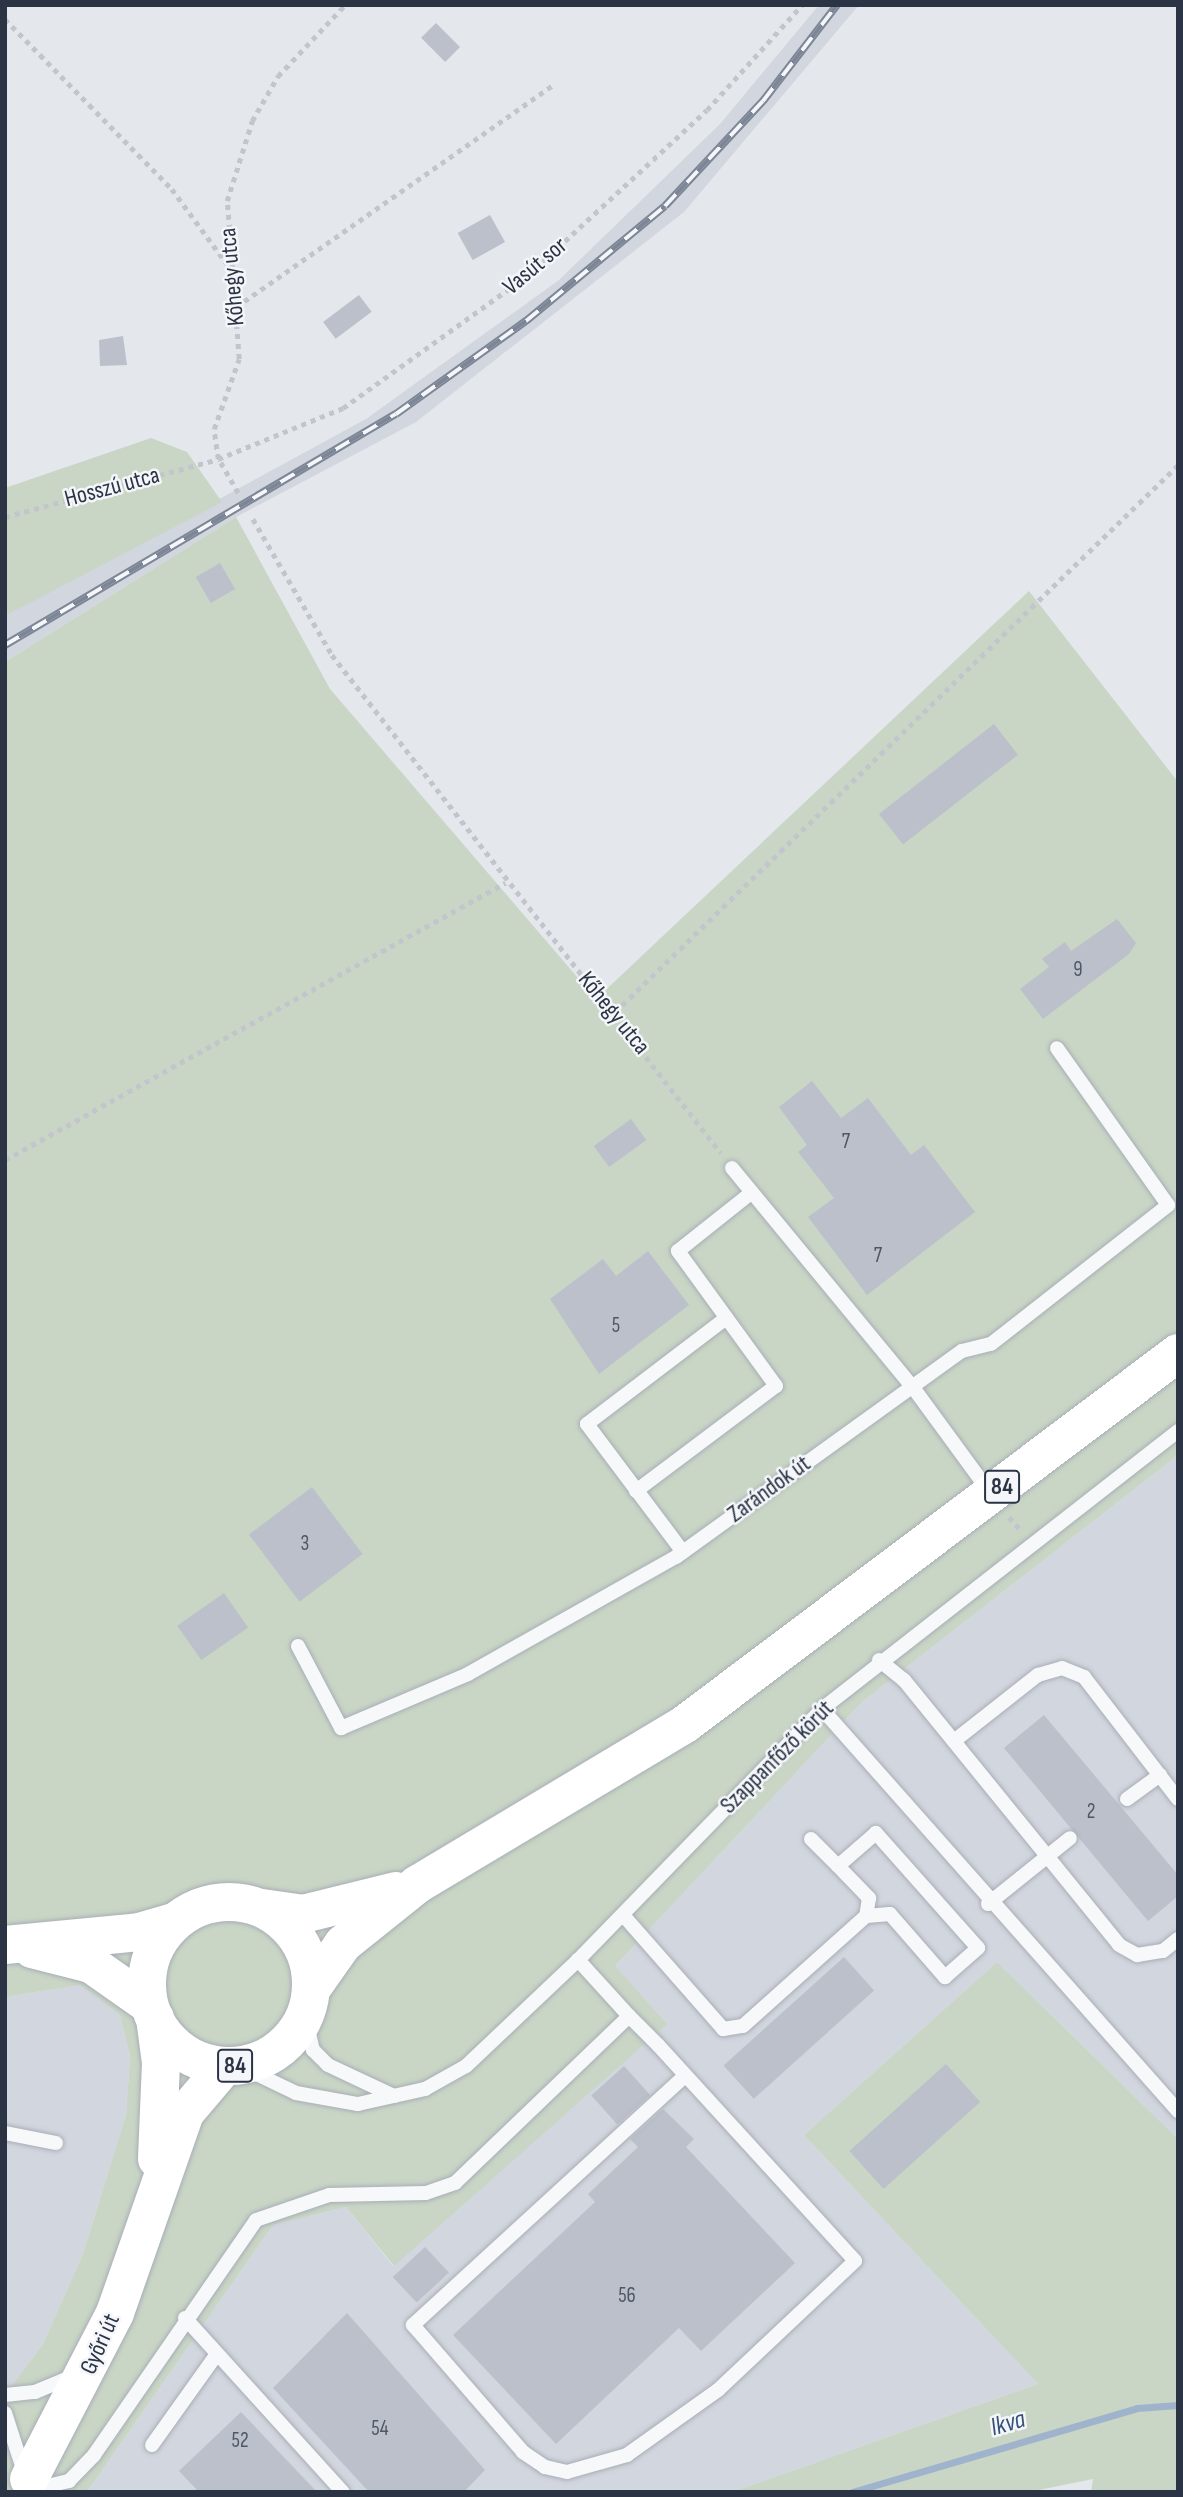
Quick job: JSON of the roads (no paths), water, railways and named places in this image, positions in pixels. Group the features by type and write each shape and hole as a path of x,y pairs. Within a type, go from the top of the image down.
{"main road":[{"name":"84","path":"8,1945 91,1964 152,2011 181,2051 232,2066 277,2050 343,1944 418,1884 685,1724 1178,1353"},
{"name":"84","path":"8,1945 139,1931 174,1922 222,1903 303,1914 418,1884"},
{"path":"262,1908 293,1933 308,2002"},
{"path":"152,2011 149,1964 174,1922"},
{"name":"Győri út","path":"152,2011 160,2063 156,2202"},
{"name":"Győri út","path":"26,2485 91,2369 156,2202 185,2113 232,2066"}],"lane":[{"name":"Zarándok út","path":"298,1646 341,1727 468,1674 683,1552 962,1351 991,1344 1168,1205 1057,1048"},
{"path":"732,1168 912,1386 991,1495"},
{"path":"636,1491 776,1385 678,1251 751,1193"},
{"path":"683,1552 587,1424 726,1318"},
{"name":"Szappanfőző körút","path":"232,2066 328,2101 394,2096 425,2089 466,2066 623,1915 822,1709 879,1660 1178,1431"},
{"path":"879,1660 904,1679 1119,1945 1137,1955 1163,1951 1178,1939"},
{"path":"954,1741 1038,1675 1062,1668 1084,1676 1178,1799"},
{"path":"822,1709 988,1904 1176,2104"},
{"path":"1127,1799 1160,1775"},
{"path":"623,1915 723,2029 743,2026 866,1916 890,1914 945,1978 978,1948 876,1833 838,1866"},
{"path":"988,1904 1070,1838"},
{"path":"811,1839 869,1898 866,1916"},
{"path":"578,1960 629,2016 685,2076 855,2261 718,2390 627,2455 567,2472 545,2467 523,2452 408,2329 685,2076"},
{"path":"308,2002 313,2050 328,2065 394,2096"},
{"path":"5,2413 26,2485 43,2487 69,2481 94,2455 185,2318 256,2220 330,2195 426,2193 455,2183 629,2016"},
{"path":"5,2133 56,2143"},
{"path":"185,2318 343,2492"},
{"path":"152,2445 217,2354"},
{"path":"5,2395 35,2392 91,2369"}],"waterway":[{"name":"Ikva","path":"852,2492 1137,2408 1178,2405"}],"railway":[{"path":"5,645 396,414 526,321 665,206 763,101 837,5"}]}
